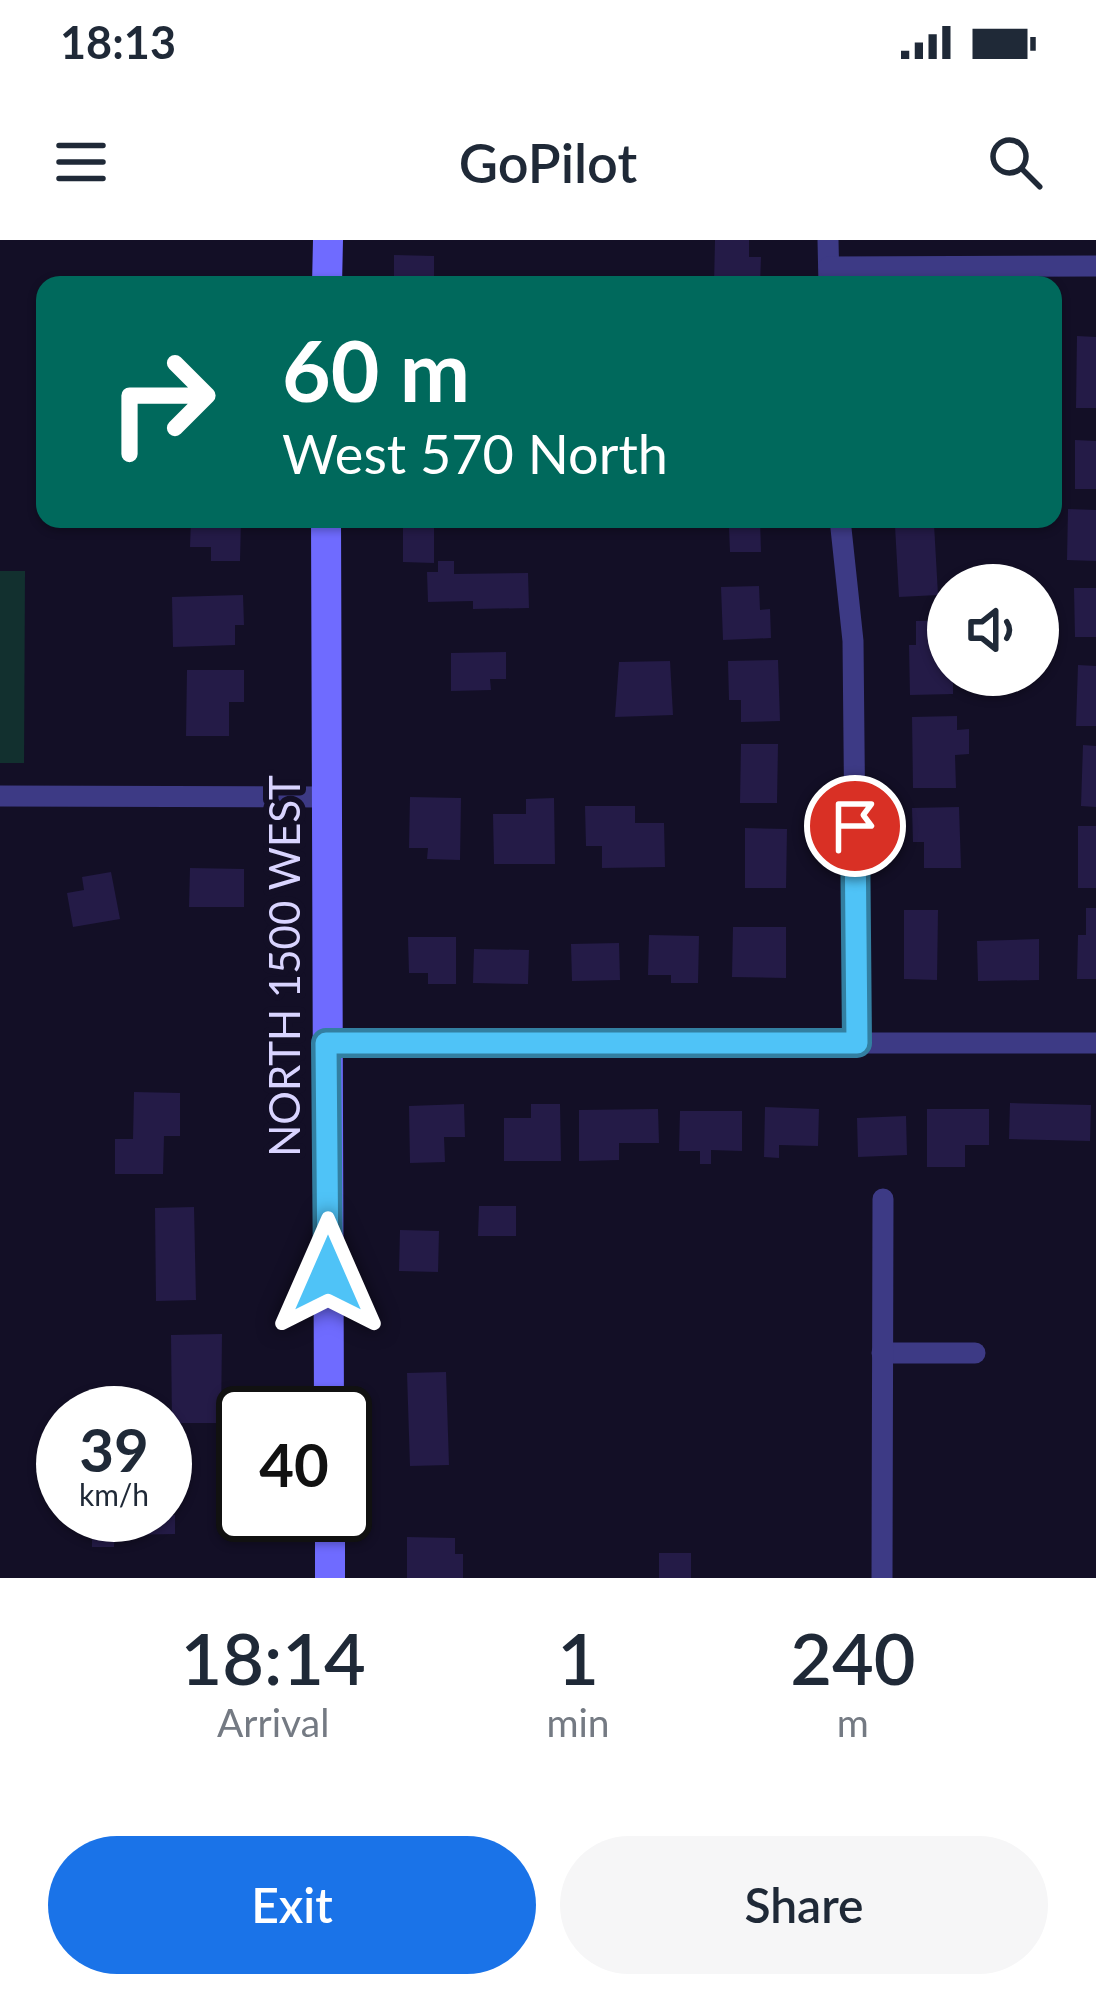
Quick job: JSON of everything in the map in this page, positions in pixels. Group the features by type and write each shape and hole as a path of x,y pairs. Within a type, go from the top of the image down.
{"street":[{"path":"327,276 328,240"},
{"path":"828,240 829,276 1096,266"},
{"name":"NORTH 1500 WEST","path":"326,528 329,1386"},
{"path":"841,528 853,640 857,1043"},
{"path":"0,796 325,797"},
{"path":"326,1043 1096,1043"},
{"path":"882,1578 883,1199"},
{"path":"882,1353 975,1353"},
{"path":"330,1542 330,1578"}],"green space":[{"path":"0,571 25,571 24,763 0,763"}],"building":[{"path":"715,240 749,240 749,257 761,257 760,276 714,276"},
{"path":"394,255 434,256 434,276 394,276"},
{"path":"1077,336 1096,337 1096,408 1076,408"},
{"path":"1075,440 1096,441 1096,489 1075,489"},
{"path":"1068,509 1096,510 1096,561 1067,560"},
{"path":"191,528 241,528 240,561 211,561 211,547 190,547"},
{"path":"403,528 434,528 434,563 403,562"},
{"path":"729,528 760,528 761,552 730,552"},
{"path":"895,528 934,528 936,564 927,564 927,596 899,597"},
{"path":"438,561 454,561 454,574 528,573 529,608 473,609 473,601 428,602 427,572 438,572"},
{"path":"759,586 760,610 770,609 771,638 723,640 721,587"},
{"path":"1074,588 1096,588 1096,637 1075,637"},
{"path":"243,595 244,625 235,625 235,645 173,647 172,597"},
{"path":"916,621 927,621 927,695 910,695 909,645 916,645"},
{"path":"506,652 506,679 490,679 491,690 451,691 451,653"},
{"path":"778,660 780,721 741,722 741,700 729,700 728,661"},
{"path":"670,661 673,715 615,717 619,662"},
{"path":"1078,665 1096,666 1096,726 1076,726"},
{"path":"187,670 244,670 244,702 229,702 229,736 186,736"},
{"path":"957,716 957,730 969,729 969,754 955,755 956,788 913,788 912,717"},
{"path":"741,744 778,744 777,803 740,803"},
{"path":"1083,745 1096,746 1096,807 1081,806"},
{"path":"410,797 461,798 460,860 427,859 428,848 409,848"},
{"path":"554,798 555,864 494,864 493,814 526,814 526,799"},
{"path":"585,806 635,806 635,823 664,823 665,867 602,868 602,846 586,846"},
{"path":"959,807 961,868 924,868 924,842 913,842 912,808"},
{"path":"1078,826 1096,826 1096,888 1078,888"},
{"path":"745,828 787,829 786,888 745,888"},
{"path":"190,868 244,869 244,907 189,907"},
{"path":"111,872 120,919 73,927 67,893 84,890 82,877"},
{"path":"1086,908 1096,908 1096,979 1077,979 1078,935 1086,935"},
{"path":"904,910 938,910 937,980 904,979"},
{"path":"733,927 786,927 786,978 732,977"},
{"path":"649,935 699,936 698,983 671,983 671,975 648,975"},
{"path":"408,937 456,937 456,984 428,984 428,973 409,973"},
{"path":"1039,939 1039,980 978,981 977,941"},
{"path":"619,943 620,980 572,981 571,944"},
{"path":"474,949 529,950 528,984 473,983"},
{"path":"134,1092 180,1093 180,1136 164,1136 163,1174 115,1174 115,1139 133,1139"},
{"path":"1010,1103 1091,1105 1090,1141 1009,1139"},
{"path":"464,1104 465,1137 444,1137 445,1162 410,1163 409,1106"},
{"path":"531,1104 560,1104 561,1161 504,1161 504,1118 531,1118"},
{"path":"765,1107 819,1109 818,1146 779,1145 779,1158 764,1157"},
{"path":"658,1109 659,1143 619,1143 619,1160 579,1161 579,1110"},
{"path":"927,1109 989,1109 989,1145 965,1145 965,1167 927,1167"},
{"path":"680,1111 742,1111 742,1151 711,1150 711,1164 700,1164 700,1151 679,1151"},
{"path":"906,1116 907,1155 858,1157 857,1118"},
{"path":"479,1206 516,1206 516,1236 478,1236"},
{"path":"194,1207 196,1300 156,1301 155,1208"},
{"path":"400,1230 439,1231 438,1272 399,1271"},
{"path":"222,1334 216,1423 192,1423 192,1386 172,1386 171,1335"},
{"path":"446,1372 449,1465 410,1466 407,1373"},
{"path":"407,1537 455,1538 455,1554 463,1554 463,1578 407,1578"},
{"path":"92,1542 114,1542 114,1547 92,1547"},
{"path":"659,1553 691,1553 691,1578 659,1578"}],"route":[{"path":"328,1274 326,1043 857,1043 855,826"}]}
